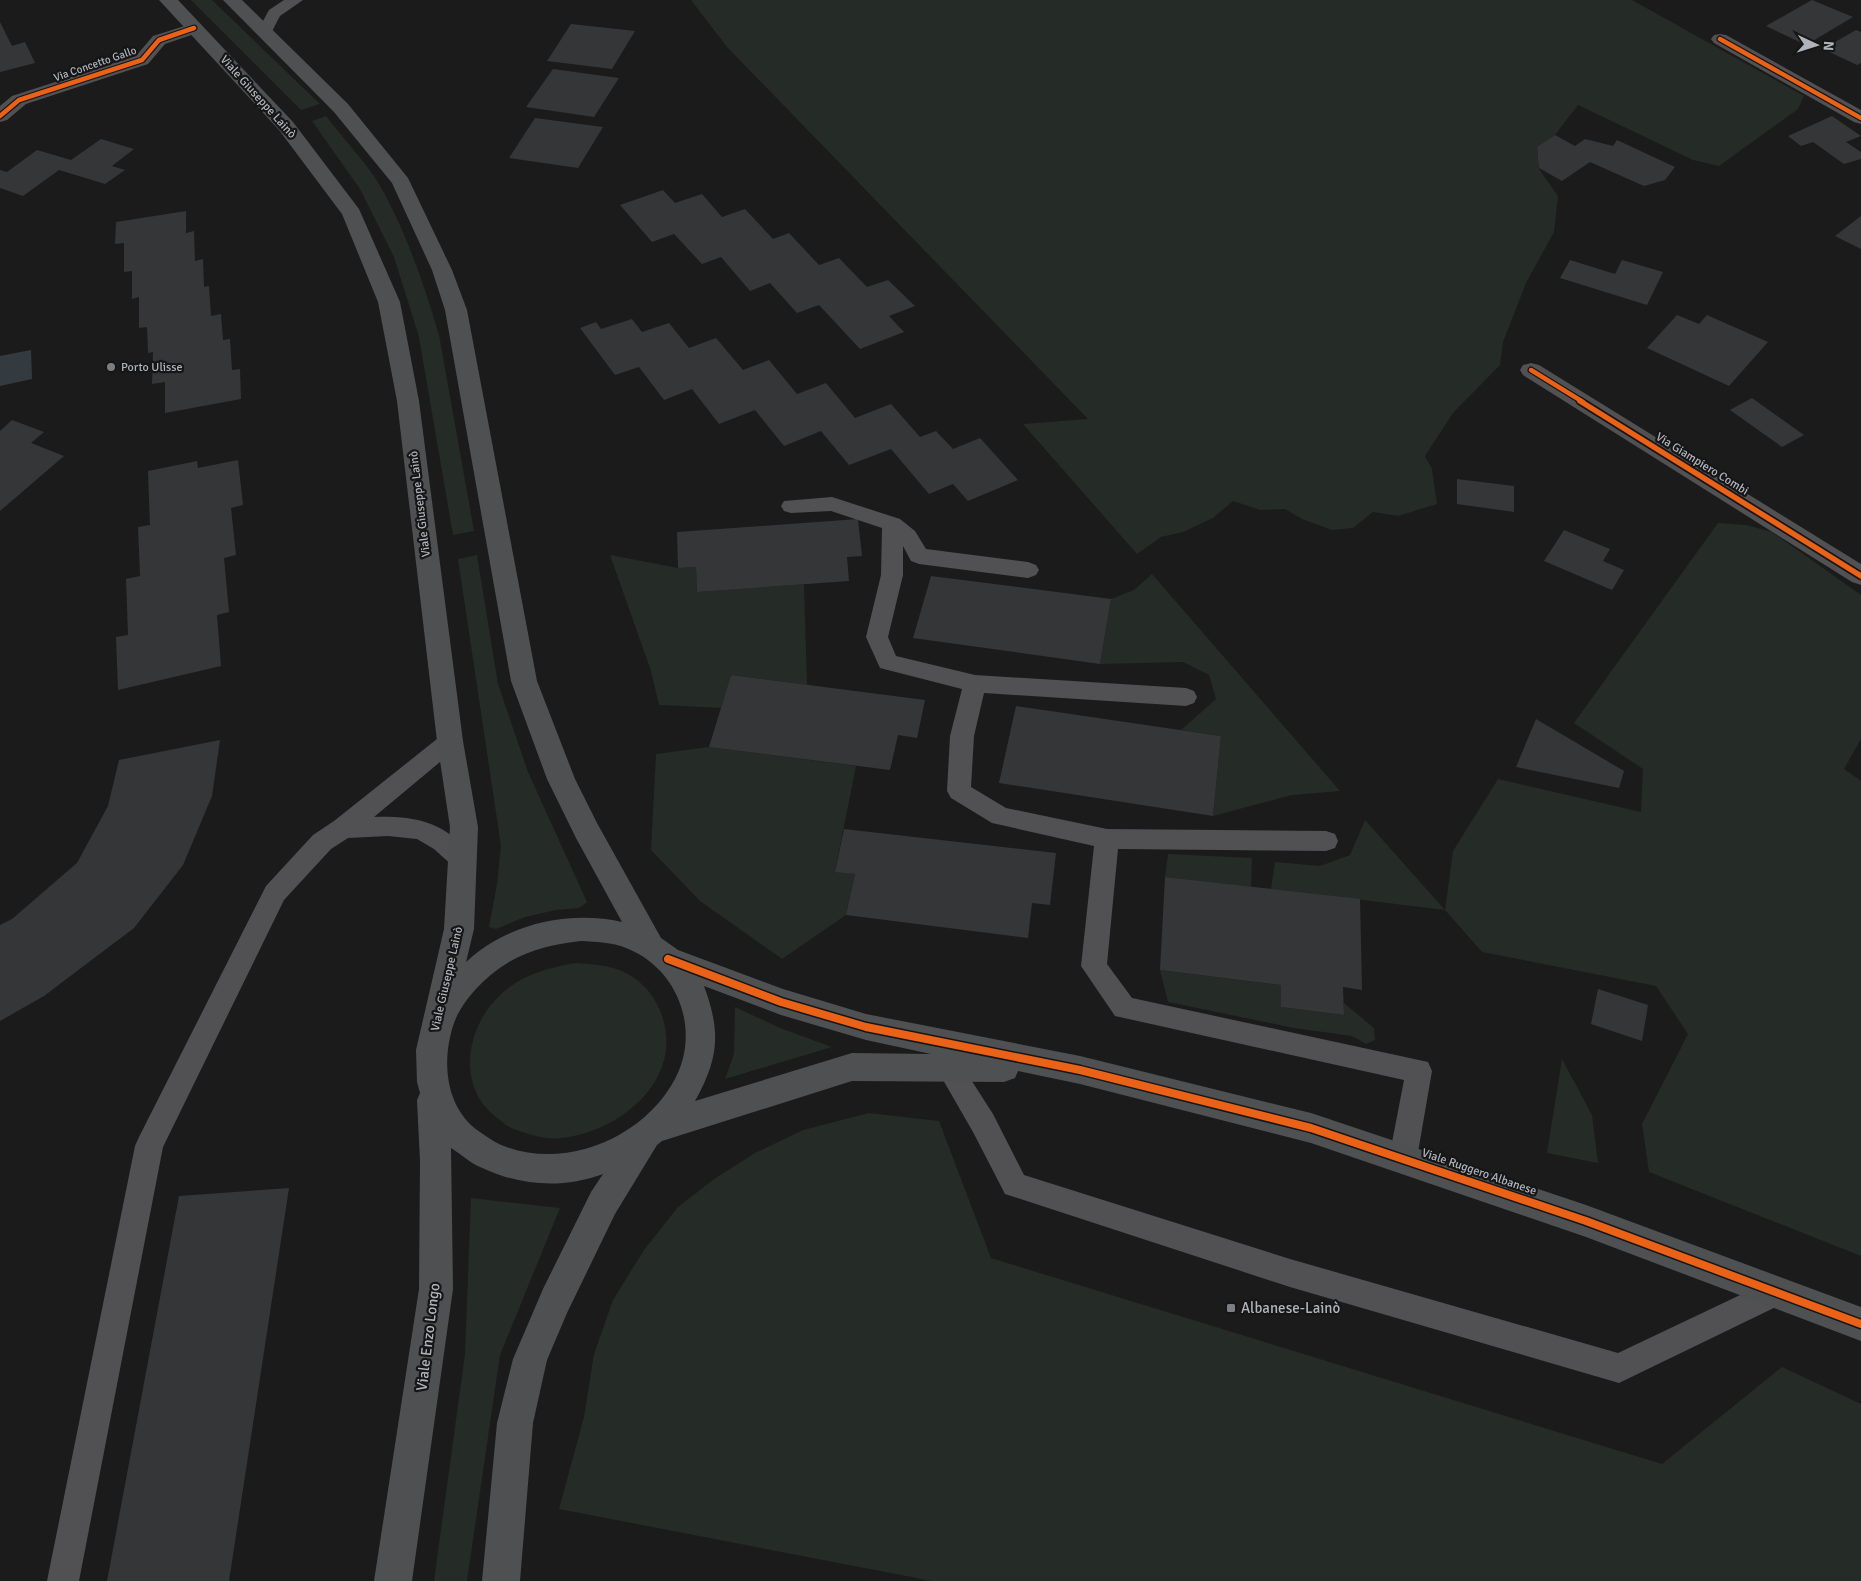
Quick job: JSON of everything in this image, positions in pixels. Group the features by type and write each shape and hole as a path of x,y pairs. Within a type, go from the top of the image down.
{"main road":[{"name":"Viale Giuseppe Lainò","path":"168,0 286,126 352,213 389,302 408,401 450,741 464,827 459,929 432,1042"},
{"path":"232,0 341,108 401,182 442,270 456,310 524,681 562,780 586,830 659,952 683,975 694,995 700,1017 701,1040 697,1063 688,1087 674,1109 650,1133 603,1203 555,1301 530,1359 515,1423 501,1581"},
{"path":"581,929 606,930 629,936 659,952 781,1002 866,1027 1080,1070 948,1066 852,1067 650,1133 617,1154 589,1164 550,1169 530,1169 502,1163 478,1151 458,1134 442,1114 433,1091 430,1066 432,1042 440,1019 452,998 468,978 487,961 508,947 532,937 557,931 581,929"},
{"name":"Viale Ruggero Albanese","path":"1080,1070 1310,1128 1403,1158 1586,1222 1861,1324"},
{"name":"Viale Enzo Longo","path":"393,1581 436,1289 436,1161 433,1091"}],"street":[{"name":"Via Concetto Gallo","path":"0,116 19,100 142,60 159,40 194,28"},
{"path":"1720,39 1861,118"},
{"name":"Via Giampiero Combi","path":"1531,370 1861,576"}],"lane":[{"path":"265,32 274,13 295,0"},
{"path":"791,506 832,504 893,524 908,536 919,556 1028,570"},
{"path":"893,524 892,575 877,637 888,662 976,684 1186,697"},
{"path":"976,684 962,736 959,791 1000,816 1108,840 1326,841"},
{"path":"64,1581 149,1146 275,893 322,842 343,828 450,741"},
{"path":"343,828 380,826 429,832 463,860"},
{"path":"1108,840 1094,966 1124,1008 1420,1070 1403,1158"},
{"path":"948,1066 983,1123 1015,1185 1290,1273 1619,1368 1776,1292"}],"shaded area":[{"path":"191,0 212,0 320,104 301,110"},
{"path":"691,0 1632,0 1804,96 1798,109 1719,166 1693,160 1578,105 1555,135 1537,147 1539,169 1558,196 1554,232 1526,283 1503,342 1500,365 1453,413 1425,456 1432,469 1437,504 1398,516 1373,512 1353,528 1332,530 1302,519 1285,509 1260,510 1233,501 1213,518 1183,532 1161,537 1137,554 1023,424 1088,419 727,47"},
{"path":"326,116 376,179 396,216 420,275 439,335 474,531 453,535 419,337 394,257 360,189 312,121"},
{"path":"31,350 32,379 0,386 0,356"},
{"path":"1718,523 1746,525 1772,532 1861,595 1861,739 1844,769 1861,781 1861,1256 1649,1172 1642,1124 1688,1034 1656,986 1482,952 1445,910 1453,851 1498,779 1641,812 1643,769 1574,723"},
{"path":"477,555 498,684 528,772 587,902 579,908 556,910 525,917 496,929 489,927 497,884 501,846 458,559"},
{"path":"610,555 678,568 696,567 697,592 804,584 807,685 731,675 721,708 659,705 651,671"},
{"path":"1152,574 1340,791 1292,795 1213,816 1221,736 1181,730 1216,699 1209,675 1183,662 1100,664 1111,599 1134,590"},
{"path":"709,747 856,766 835,871 855,874 846,915 782,959 700,901 651,850 656,754"},
{"path":"1365,820 1445,910 1271,889 1275,862 1320,866 1350,855"},
{"path":"1168,854 1252,858 1251,887 1165,877"},
{"path":"575,963 595,964 614,968 633,977 649,992 654,998 663,1019 666,1042 663,1063 654,1082 641,1100 624,1114 604,1126 583,1134 562,1138 536,1136 509,1127 483,1104 475,1089 471,1073 470,1056 473,1039 479,1023 488,1008 508,988 535,973"},
{"path":"1160,970 1281,985 1281,1007 1344,1015 1344,1003 1374,1028 1375,1040 1366,1044 1352,1036 1294,1028 1168,1002"},
{"path":"735,1007 780,1028 832,1047 725,1079 734,1054"},
{"path":"1562,1059 1592,1115 1598,1163 1547,1153"},
{"path":"869,1113 939,1121 991,1258 1662,1464 1782,1367 1861,1404 1861,1581 932,1581 559,1509 584,1417 594,1354 613,1300 644,1250 678,1207 714,1179 755,1153 803,1130"},
{"path":"471,1198 560,1208 500,1355 467,1581 434,1581 465,1354"}],"building":[{"path":"1812,0 1853,17 1806,45 1766,26"},
{"path":"0,22 12,46 25,42 35,63 0,72"},
{"path":"571,24 635,31 612,69 547,61"},
{"path":"1856,30 1861,32 1861,63 1857,65 1823,49"},
{"path":"553,69 619,78 594,117 526,107"},
{"path":"1832,116 1861,136 1846,142 1861,152 1861,159 1844,164 1813,142 1801,146 1788,136"},
{"path":"535,118 603,127 578,168 509,158"},
{"path":"1555,135 1575,146 1585,139 1613,146 1617,140 1675,167 1665,180 1644,186 1590,162 1562,181 1539,168 1537,147"},
{"path":"101,139 134,149 112,166 125,170 105,184 59,170 23,196 0,188 0,170 7,172 37,150 71,160"},
{"path":"663,190 675,203 702,194 722,217 745,209 773,239 789,233 819,265 839,258 867,287 888,280 915,306 889,316 904,332 860,349 819,305 797,313 770,283 750,291 721,257 702,264 674,234 652,242 620,205"},
{"path":"186,211 186,233 194,231 195,261 203,259 204,287 209,286 211,316 221,314 223,340 230,339 232,370 240,369 241,399 165,413 165,382 152,384 153,352 148,353 147,327 139,328 139,297 132,299 132,271 124,272 124,243 115,244 116,222"},
{"path":"1861,216 1861,249 1835,236"},
{"path":"1570,260 1615,274 1622,260 1663,272 1647,305 1560,278"},
{"path":"1677,315 1699,324 1707,315 1768,342 1729,386 1647,348"},
{"path":"632,319 642,332 669,323 689,348 716,338 743,370 769,360 797,394 826,383 855,418 891,404 920,437 936,431 953,449 980,438 1018,480 968,501 953,484 929,494 891,449 849,465 821,431 784,446 755,410 719,424 692,389 664,400 639,367 615,375 580,328 596,322 601,329"},
{"path":"1752,398 1804,435 1782,447 1730,410"},
{"path":"12,420 44,432 31,443 64,456 0,511 0,431"},
{"path":"238,460 243,505 231,508 236,555 224,558 229,612 217,615 221,666 118,690 116,637 128,635 126,579 140,576 138,527 150,525 148,471 197,461 198,468"},
{"path":"1457,479 1514,486 1514,512 1457,504"},
{"path":"858,519 862,556 847,557 849,581 697,592 696,567 678,568 677,532"},
{"path":"1564,530 1610,549 1603,561 1624,570 1612,590 1544,561"},
{"path":"931,576 1111,599 1100,664 913,638"},
{"path":"731,675 925,700 917,738 898,735 890,770 709,747"},
{"path":"1016,706 1221,736 1213,816 999,783"},
{"path":"1536,719 1624,771 1619,788 1516,767"},
{"path":"220,740 212,796 183,865 134,928 44,996 0,1021 0,925 12,919 77,863 108,806 119,760"},
{"path":"844,829 1056,853 1050,905 1032,903 1028,938 846,915 855,874 835,872"},
{"path":"1165,877 1360,899 1362,990 1343,987 1344,1015 1281,1007 1281,985 1160,970"},
{"path":"1598,989 1648,1005 1642,1041 1591,1024"},
{"path":"289,1188 229,1581 107,1581 179,1196"}],"cycle path":[{"path":"0,116 19,100 142,60 159,40 194,28"},
{"path":"1720,39 1861,118"},
{"path":"1531,370 1861,576"},
{"path":"668,959 781,1002 866,1027 1080,1070 1311,1128 1586,1221 1861,1324"}],"place":[{"name":"Porto Ulisse","path":"111,367"},
{"name":"Albanese-Lainò","path":"1231,1308"}]}
